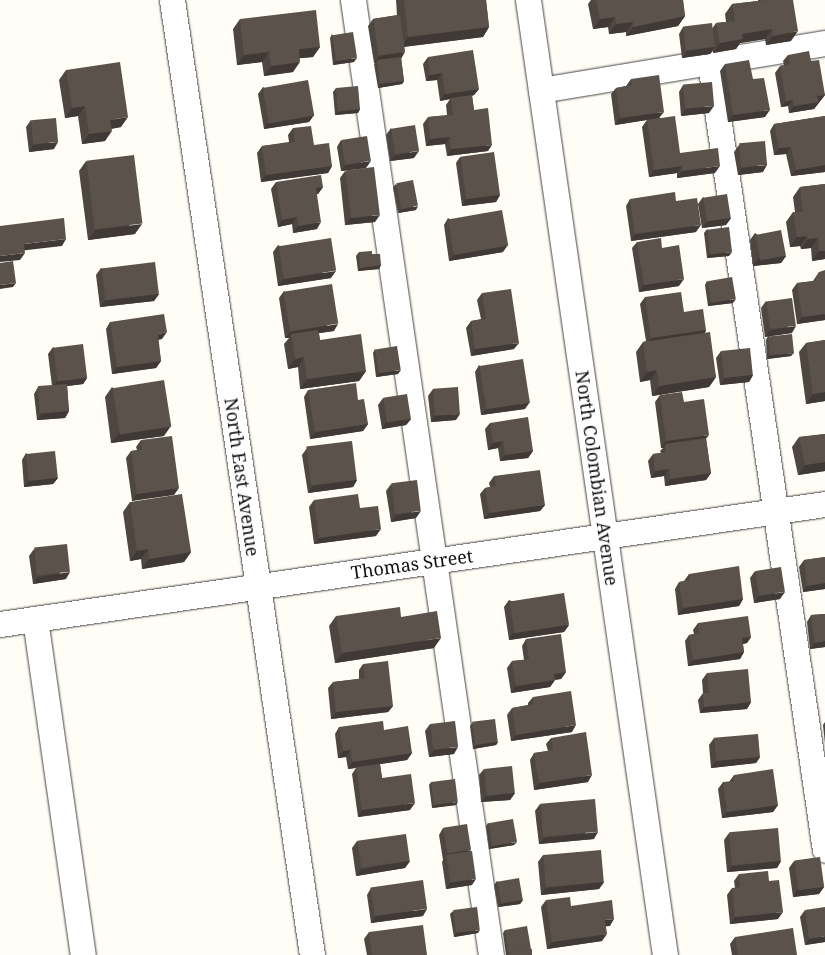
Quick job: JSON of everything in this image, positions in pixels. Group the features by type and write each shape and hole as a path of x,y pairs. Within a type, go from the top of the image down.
{"street":[{"name":"North East Avenue","path":"172,0 312,955"},
{"path":"353,0 491,955"},
{"name":"North Colombian Avenue","path":"528,0 665,955"},
{"path":"541,90 825,43"},
{"path":"710,62 825,850"},
{"name":"Thomas Street","path":"0,624 825,504"},
{"path":"35,619 83,955"}],"building":[{"path":"404,0 486,0 489,27 408,37"},
{"path":"596,0 683,0 685,16 633,27 633,22 616,24 615,17 600,19"},
{"path":"766,0 793,0 798,31 773,36 772,29 742,34 743,39 720,43 716,23 735,21 732,4"},
{"path":"316,10 320,47 299,49 300,62 271,66 269,52 244,55 240,19"},
{"path":"400,15 405,52 378,55 373,19"},
{"path":"712,23 715,47 686,50 683,27"},
{"path":"353,32 357,58 336,61 332,35"},
{"path":"473,50 479,89 445,94 442,73 430,75 428,57"},
{"path":"809,51 811,61 819,60 825,95 817,96 819,102 794,106 793,100 786,101 780,66 790,64 788,55"},
{"path":"401,57 404,81 380,84 377,60"},
{"path":"749,60 753,79 764,78 770,110 733,115 725,64"},
{"path":"120,62 128,117 110,120 112,131 89,134 85,106 72,108 66,70"},
{"path":"659,75 664,112 620,118 616,88 632,85 631,79"},
{"path":"308,80 314,115 269,123 263,88"},
{"path":"712,82 714,106 685,108 683,85"},
{"path":"358,86 360,109 338,111 336,88"},
{"path":"472,95 474,110 488,108 492,145 451,149 450,137 430,139 428,117 453,115 451,98"},
{"path":"675,116 680,153 718,148 720,166 682,171 682,166 654,170 647,120"},
{"path":"825,116 825,165 796,170 791,147 779,148 774,124"},
{"path":"56,118 58,142 33,144 31,120"},
{"path":"415,125 419,151 395,154 391,129"},
{"path":"311,126 314,145 329,143 332,166 266,175 262,146 295,142 293,128"},
{"path":"367,136 371,161 345,165 341,140"},
{"path":"765,141 767,165 741,167 739,143"},
{"path":"494,152 500,195 466,199 460,157"},
{"path":"134,155 142,223 95,229 86,161"},
{"path":"374,167 380,215 351,218 345,171"},
{"path":"321,175 323,187 316,188 321,222 298,226 297,217 282,220 276,182"},
{"path":"413,180 418,206 401,209 396,183"},
{"path":"825,184 825,251 819,251 818,238 797,237 793,212 803,212 800,187"},
{"path":"675,192 676,201 697,198 701,225 635,234 630,199"},
{"path":"727,194 731,218 707,221 703,198"},
{"path":"502,210 508,245 454,255 448,220"},
{"path":"64,218 66,239 24,244 25,253 0,256 0,226"},
{"path":"729,227 732,252 710,254 707,230"},
{"path":"781,230 786,256 760,260 755,235"},
{"path":"331,238 336,271 284,279 279,246"},
{"path":"661,238 662,248 679,245 684,279 644,285 637,242"},
{"path":"372,251 372,254 380,254 381,265 360,268 359,252"},
{"path":"13,261 16,283 0,285 0,263"},
{"path":"155,262 159,294 105,300 101,269"},
{"path":"825,270 825,314 802,317 797,283 815,281 819,272"},
{"path":"732,277 736,299 711,303 707,281"},
{"path":"332,284 338,324 290,331 284,292"},
{"path":"511,289 519,343 475,349 471,321 486,319 482,293"},
{"path":"681,292 684,312 703,309 706,330 651,338 645,297"},
{"path":"792,298 796,326 770,329 766,302"},
{"path":"164,314 167,332 158,334 161,361 117,367 110,322"},
{"path":"318,330 320,340 361,334 366,371 307,379 304,357 295,359 291,334"},
{"path":"710,332 716,377 659,386 657,370 647,372 643,342"},
{"path":"792,334 794,353 770,355 768,337"},
{"path":"825,340 825,392 813,394 806,343"},
{"path":"83,344 87,378 57,381 53,348"},
{"path":"397,346 401,370 379,373 375,349"},
{"path":"750,348 753,375 724,378 721,351"},
{"path":"523,359 530,402 486,409 480,366"},
{"path":"164,380 171,426 120,435 113,388"},
{"path":"356,383 358,400 364,399 368,424 315,432 308,390"},
{"path":"67,384 69,411 40,413 38,386"},
{"path":"458,387 460,414 435,416 433,389"},
{"path":"682,392 684,402 704,399 709,435 666,441 660,395"},
{"path":"407,394 411,419 387,422 383,398"},
{"path":"528,417 533,451 505,455 503,441 493,443 490,423"},
{"path":"825,434 825,462 805,465 799,437"},
{"path":"172,436 179,488 137,494 131,451 142,450 141,440"},
{"path":"706,438 711,473 670,479 669,469 655,471 653,454 666,452 665,444"},
{"path":"352,441 357,480 311,485 306,447"},
{"path":"55,451 58,478 29,481 26,454"},
{"path":"540,470 545,505 489,513 485,488 496,486 494,476"},
{"path":"417,480 421,511 395,514 391,483"},
{"path":"182,494 191,552 149,559 148,549 137,551 130,502"},
{"path":"358,494 360,508 378,506 381,529 319,538 314,500"},
{"path":"67,544 70,572 37,575 34,547"},
{"path":"825,557 825,583 807,586 804,560"},
{"path":"739,566 743,599 683,608 679,582 690,580 689,574"},
{"path":"781,567 785,592 759,596 755,571"},
{"path":"564,593 569,625 515,633 510,602"},
{"path":"400,607 401,617 437,611 441,638 342,653 336,616"},
{"path":"825,614 825,641 815,643 811,615"},
{"path":"748,616 751,637 742,638 744,652 693,660 689,635 699,633 698,623"},
{"path":"561,634 566,672 554,674 555,680 516,686 512,661 529,659 526,639"},
{"path":"388,661 393,706 336,712 333,682 365,678 363,664"},
{"path":"748,669 751,702 704,707 703,693 709,693 707,673"},
{"path":"571,691 576,725 516,735 512,708 534,704 533,697"},
{"path":"495,719 498,742 475,745 472,722"},
{"path":"383,721 384,730 408,726 412,753 352,762 351,750 343,751 339,727"},
{"path":"455,721 458,747 433,750 430,724"},
{"path":"586,732 592,775 539,783 534,753 553,750 551,738"},
{"path":"758,734 760,757 716,761 714,738"},
{"path":"380,764 382,778 411,774 415,803 362,810 356,767"},
{"path":"512,766 515,793 487,796 484,769"},
{"path":"773,769 778,805 727,812 723,782 734,781 734,775"},
{"path":"455,779 458,802 434,805 431,782"},
{"path":"595,799 598,832 543,837 540,804"},
{"path":"513,819 517,842 492,846 488,823"},
{"path":"467,824 471,850 447,853 443,828"},
{"path":"778,828 781,861 732,865 729,832"},
{"path":"406,834 410,861 361,868 357,841"},
{"path":"601,850 604,882 546,887 543,855"},
{"path":"472,851 476,879 450,882 446,855"},
{"path":"820,857 824,887 798,890 794,861"},
{"path":"768,871 769,881 779,880 783,912 735,917 732,888 740,887 739,874"},
{"path":"519,878 523,900 501,903 497,882"},
{"path":"423,880 427,909 375,916 371,887"},
{"path":"570,897 571,906 612,900 614,919 605,920 607,934 552,942 546,900"},
{"path":"477,907 480,930 456,933 453,910"},
{"path":"825,907 825,936 809,939 805,910"},
{"path":"423,925 427,955 372,955 369,932"},
{"path":"527,926 531,949 509,954 505,930"},
{"path":"793,928 797,955 738,955 735,937"},
{"path":"532,949 532,955 509,955 509,953"}]}
